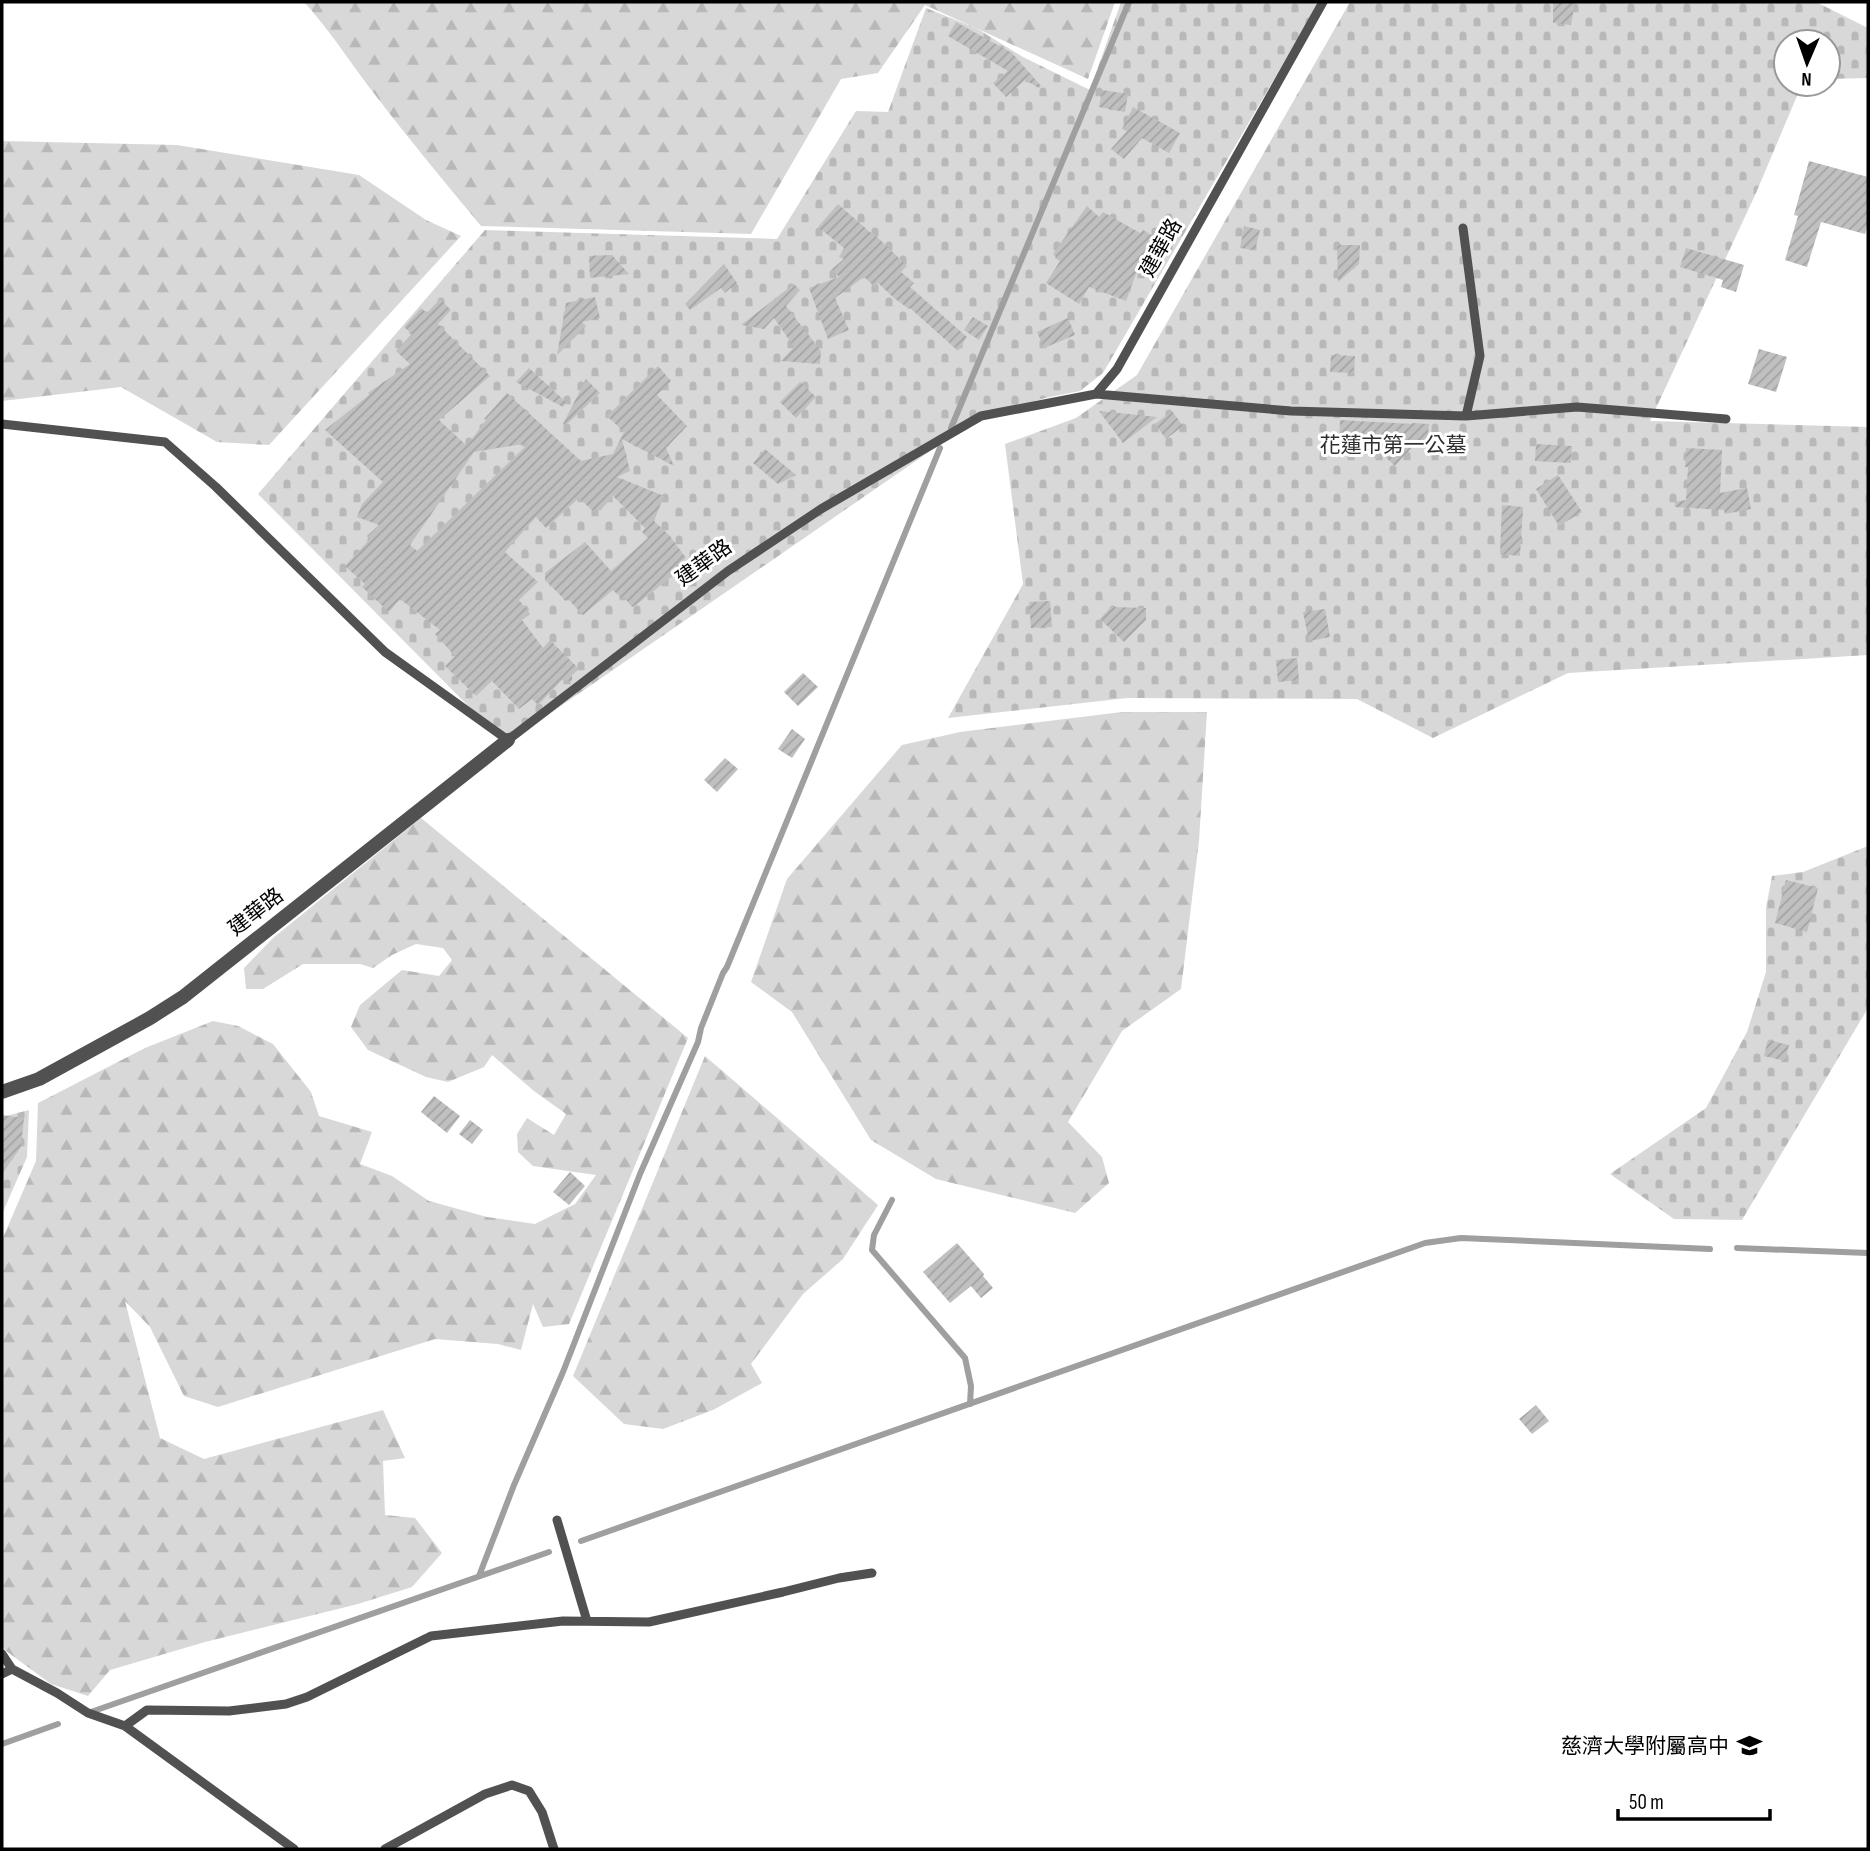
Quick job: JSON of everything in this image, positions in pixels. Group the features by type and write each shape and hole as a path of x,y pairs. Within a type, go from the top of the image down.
{"street":[{"name":"建華路","path":"2,1091 39,1079 183,997 508,740"}],"lane":[{"name":"建華路","path":"508,740 728,571 821,509 981,416 1096,394 1117,369 1323,2"},
{"path":"1464,228 1480,356 1466,416"},
{"path":"1096,394 1291,411 1466,416 1577,407 1726,419"},
{"path":"2,424 165,442 216,487 385,652 508,740"},
{"path":"557,1520 587,1621"},
{"path":"125,1726 147,1710 229,1711 286,1704 307,1697 431,1636 563,1621 649,1622 839,1578 872,1573"},
{"path":"2,1654 12,1669 88,1713 125,1726 294,1849"},
{"path":"2,1674 12,1669"},
{"path":"385,1849 485,1794 512,1785 529,1791 542,1812 554,1849"}],"green space":[{"path":"304,2 1115,2 1088,79 925,5 878,73 841,79 751,234 481,226"},
{"path":"1121,2 1319,2 1103,373 1080,391 1045,398 962,423 965,427 506,744 258,494 485,230 777,239 856,111 888,112 926,8 976,28 1023,57 1090,90"},
{"name":"花蓮市第一公墓","path":"1350,2 1816,2 1868,28 1868,78 1842,79 1842,28 1772,28 1772,98 1796,98 1756,193 1650,421 1868,427 1868,655 1568,673 1433,738 1357,699 1127,698 948,718 1023,584 1005,444 1076,418 1137,375"},
{"path":"2,141 177,145 359,175 426,220 461,236 269,445 217,442 121,387 2,401"},
{"path":"1122,712 1207,712 1199,841 1181,989 1122,1031 1068,1122 1102,1157 1109,1183 1075,1213 936,1179 871,1140 792,1012 751,982 787,879 902,745 960,732"},
{"path":"421,818 688,1038 569,1324 543,1327 533,1304 521,1350 498,1344 435,1339 218,1407 184,1396 150,1327 125,1301 160,1438 204,1459 383,1410 405,1458 383,1461 385,1515 415,1518 442,1553 412,1587 110,1670 88,1696 51,1684 2,1648 2,1240 36,1161 38,1103 145,1048 213,1021 238,1026 273,1044 311,1092 319,1116 372,1132 360,1164 392,1176 429,1201 487,1217 535,1224 575,1204 596,1175 533,1166 518,1152 517,1134 527,1118 554,1135 566,1114 492,1055 484,1067 448,1082 426,1077 368,1050 351,1027 360,1005 402,970 439,976 452,960 443,948 416,944 373,968 360,964 303,964 263,989 246,989 244,968 273,938"},
{"path":"1868,846 1868,1008 1742,1220 1674,1219 1610,1174 1706,1108 1747,1032 1766,972 1766,908 1772,876 1803,872"},
{"path":"705,1056 878,1205 843,1259 803,1294 751,1364 762,1383 713,1410 663,1429 624,1424 573,1376"},
{"path":"29,1110 27,1157 2,1214 2,1117"}],"building":[{"path":"1553,2 1575,2 1571,25 1553,23"},
{"path":"956,22 1012,53 1041,86 1039,88 1025,80 1006,97 993,83 1008,71 948,36"},
{"path":"1102,90 1128,94 1125,112 1099,107"},
{"path":"1133,107 1180,133 1169,153 1142,138 1124,159 1111,149 1127,131 1122,129"},
{"path":"1809,161 1868,177 1868,223 1865,234 1821,222 1807,267 1785,260 1798,216 1794,215"},
{"path":"838,204 907,266 901,272 914,283 910,287 967,337 958,351 910,308 878,283 875,287 864,277 835,298 849,330 828,339 809,288 839,277 832,269 844,259 839,257 844,248 818,227"},
{"path":"1087,206 1099,217 1103,212 1168,245 1154,268 1141,260 1126,301 1089,287 1079,304 1046,283 1060,261 1053,254"},
{"path":"1244,226 1260,230 1255,250 1240,248"},
{"path":"1337,245 1360,245 1359,264 1338,282"},
{"path":"1686,248 1744,265 1736,292 1721,287 1723,280 1680,267"},
{"path":"612,255 629,274 590,278 589,256"},
{"path":"724,264 737,283 725,293 721,288 690,310 685,304"},
{"path":"794,284 800,290 786,306 821,351 820,364 781,361 794,347 774,318 764,329 741,325"},
{"path":"595,297 600,318 582,322 586,326 557,355 566,303"},
{"path":"440,299 451,310 438,324 490,376 439,420 467,446 486,420 484,419 507,393 581,461 613,454 624,432 607,416 658,366 671,381 657,395 687,426 666,448 674,466 622,439 630,471 617,477 664,496 654,521 670,536 686,558 671,570 675,574 636,605 632,607 624,597 622,599 613,590 583,615 545,580 545,573 585,542 611,571 648,538 642,532 645,528 613,496 600,511 597,508 594,512 579,498 546,528 536,517 505,552 538,582 519,600 530,614 522,620 543,648 550,640 579,669 572,675 572,681 562,680 538,705 532,699 519,709 492,681 476,696 445,666 455,656 435,634 440,630 400,599 389,612 362,587 365,584 345,566 370,539 367,536 379,525 357,517 362,504 383,482 325,430 369,395 368,393 410,364 396,351 412,334 404,327 421,308 427,313","holes":["529,443 417,551 410,545 474,452"]},
{"path":"973,317 988,326 979,340 964,330"},
{"path":"1068,318 1075,335 1044,348 1037,332"},
{"path":"1759,349 1787,357 1776,392 1748,384"},
{"path":"1331,355 1355,356 1354,373 1330,372"},
{"path":"529,368 566,402 563,407 516,382"},
{"path":"586,379 600,393 565,426 563,424"},
{"path":"800,382 816,397 796,418 780,402"},
{"path":"1099,411 1157,417 1123,443"},
{"path":"1172,411 1183,426 1166,439 1155,424"},
{"path":"1340,420 1429,424 1427,444 1416,443 1395,466 1381,453 1377,459 1355,445 1339,444"},
{"path":"1536,444 1572,446 1571,463 1535,461"},
{"path":"1686,448 1722,450 1720,493 1747,488 1751,509 1725,514 1724,510 1675,507 1675,502 1686,500"},
{"path":"765,449 796,475 778,484 753,463"},
{"path":"1558,475 1582,512 1559,526 1536,489"},
{"path":"1502,505 1523,507 1520,556 1500,554"},
{"path":"1050,601 1052,627 1031,628 1029,602"},
{"path":"1111,607 1146,608 1146,620 1124,642 1100,619"},
{"path":"1325,609 1330,637 1309,641 1303,612"},
{"path":"1297,658 1299,680 1278,682 1276,660"},
{"path":"803,673 818,687 798,706 784,692"},
{"path":"792,729 805,739 792,758 778,749"},
{"path":"725,758 738,769 717,792 704,780"},
{"path":"1786,880 1818,888 1807,932 1775,923"},
{"path":"1768,1040 1789,1045 1785,1061 1764,1056"},
{"path":"434,1096 460,1116 447,1133 421,1112"},
{"path":"2,1115 24,1118 21,1147 2,1174"},
{"path":"470,1120 483,1130 472,1144 459,1134"},
{"path":"570,1172 585,1186 569,1205 553,1192"},
{"path":"957,1243 993,1288 981,1298 971,1286 950,1303 923,1272"},
{"path":"1536,1405 1549,1421 1532,1434 1519,1419"}],"waterway":[{"path":"951,428 1129,2"},
{"path":"479,1576 514,1485 563,1372 640,1174 698,1042 723,973 940,448"},
{"path":"892,1200 874,1235 872,1250 965,1358 971,1386 970,1404"},
{"path":"581,1541 1425,1243 1461,1238 1710,1249"},
{"path":"1737,1248 1868,1253"},
{"path":"88,1713 549,1552"},
{"path":"2,1744 58,1724"}],"place":[{"name":"慈濟大學附屬高中","path":"1749,1746"}]}
